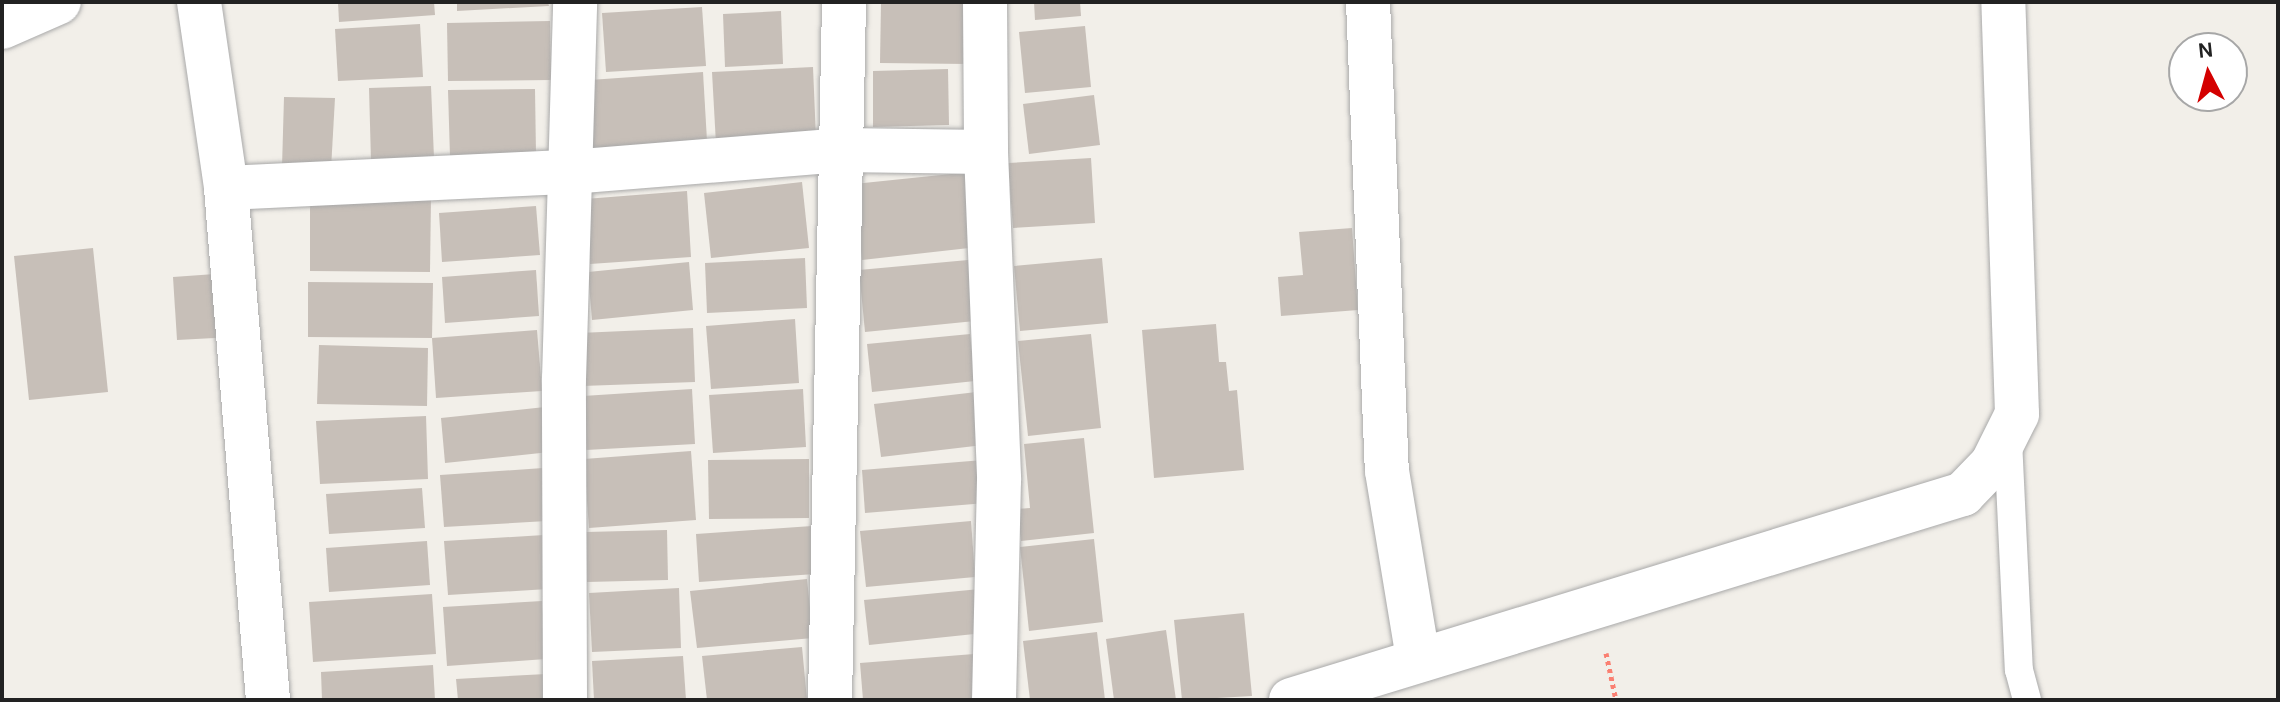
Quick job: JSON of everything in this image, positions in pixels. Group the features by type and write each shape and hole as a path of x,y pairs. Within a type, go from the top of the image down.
{"street":[{"path":"2,27 59,2"},
{"path":"199,2 226,188 268,700"},
{"path":"565,700 564,379 575,2"},
{"path":"830,700 844,2"},
{"path":"985,2 986,152 999,480 994,700"},
{"path":"1368,2 1387,471 1418,658"},
{"path":"1291,700 1418,658 1963,494 1992,464 2008,439 2017,414 2003,2"},
{"path":"226,188 570,172 841,150 986,152"}],"lane":[{"path":"2008,439 2019,670 2027,700"}],"building":[{"path":"338,2 434,2 435,15 339,22"},
{"path":"457,2 548,2 549,6 457,11"},
{"path":"1034,2 1080,2 1081,16 1035,20"},
{"path":"881,3 967,3 967,64 880,63"},
{"path":"702,7 706,66 606,72 602,13"},
{"path":"781,11 783,64 725,67 723,14"},
{"path":"550,21 551,80 448,81 447,23"},
{"path":"420,24 423,77 338,81 335,29"},
{"path":"1085,26 1091,87 1025,93 1019,32"},
{"path":"813,67 816,139 716,144 712,72"},
{"path":"948,69 949,125 873,127 873,71"},
{"path":"703,72 707,141 593,149 590,80"},
{"path":"431,86 434,158 371,161 369,88"},
{"path":"535,89 536,155 450,157 448,90"},
{"path":"1094,95 1100,145 1029,154 1023,104"},
{"path":"284,97 335,98 331,169 282,167"},
{"path":"1091,158 1095,223 1013,228 1008,163"},
{"path":"970,172 978,247 862,260 854,184"},
{"path":"802,182 809,248 711,258 704,193"},
{"path":"687,191 691,257 590,264 585,199"},
{"path":"310,196 431,197 430,272 310,271"},
{"path":"536,206 540,255 442,262 439,213"},
{"path":"1352,228 1358,310 1281,316 1278,277 1303,275 1299,232"},
{"path":"93,248 108,392 29,400 14,256"},
{"path":"805,258 807,308 707,313 705,263"},
{"path":"1102,258 1108,323 1020,331 1014,266"},
{"path":"979,259 985,320 865,332 859,270"},
{"path":"689,262 693,310 592,320 588,272"},
{"path":"536,270 539,316 445,323 442,277"},
{"path":"229,273 233,337 177,340 173,277"},
{"path":"308,282 433,283 432,338 308,337"},
{"path":"795,319 799,383 711,389 706,326"},
{"path":"1216,324 1219,362 1226,362 1229,391 1237,390 1244,470 1154,478 1142,330"},
{"path":"693,328 695,382 582,386 579,333"},
{"path":"537,330 542,391 436,398 432,338"},
{"path":"970,334 975,381 872,392 867,344"},
{"path":"1091,334 1101,428 1028,436 1018,341"},
{"path":"319,345 428,348 427,406 317,404"},
{"path":"692,389 695,444 586,450 583,396"},
{"path":"803,389 806,447 713,453 709,395"},
{"path":"985,391 992,444 881,457 874,404"},
{"path":"545,407 550,452 445,463 441,418"},
{"path":"426,416 428,479 320,484 316,421"},
{"path":"1084,438 1094,533 1021,541 1017,509 1030,508 1024,444"},
{"path":"691,451 696,520 589,528 584,459"},
{"path":"809,459 809,518 709,519 708,460"},
{"path":"983,460 986,503 865,513 862,470"},
{"path":"543,468 547,521 444,527 440,475"},
{"path":"422,488 425,528 329,534 326,494"},
{"path":"971,521 975,577 866,587 860,531"},
{"path":"812,526 815,574 699,582 696,534"},
{"path":"667,530 668,580 587,582 586,532"},
{"path":"544,535 548,589 448,595 444,541"},
{"path":"1094,539 1103,622 1029,631 1020,547"},
{"path":"427,541 430,585 329,592 326,548"},
{"path":"807,579 813,638 697,648 690,591"},
{"path":"679,588 681,648 592,652 589,593"},
{"path":"980,589 984,633 869,645 864,600"},
{"path":"432,594 436,654 313,662 309,602"},
{"path":"542,601 546,659 447,666 443,607"},
{"path":"1244,613 1252,696 1182,700 1174,620"},
{"path":"1166,630 1176,700 1114,700 1106,639"},
{"path":"1097,632 1105,700 1030,700 1023,641"},
{"path":"802,647 807,700 707,700 702,656"},
{"path":"974,654 978,700 863,700 860,663"},
{"path":"683,656 686,700 594,700 592,661"},
{"path":"433,665 435,700 322,700 321,672"},
{"path":"546,674 548,700 458,700 456,679"}]}
